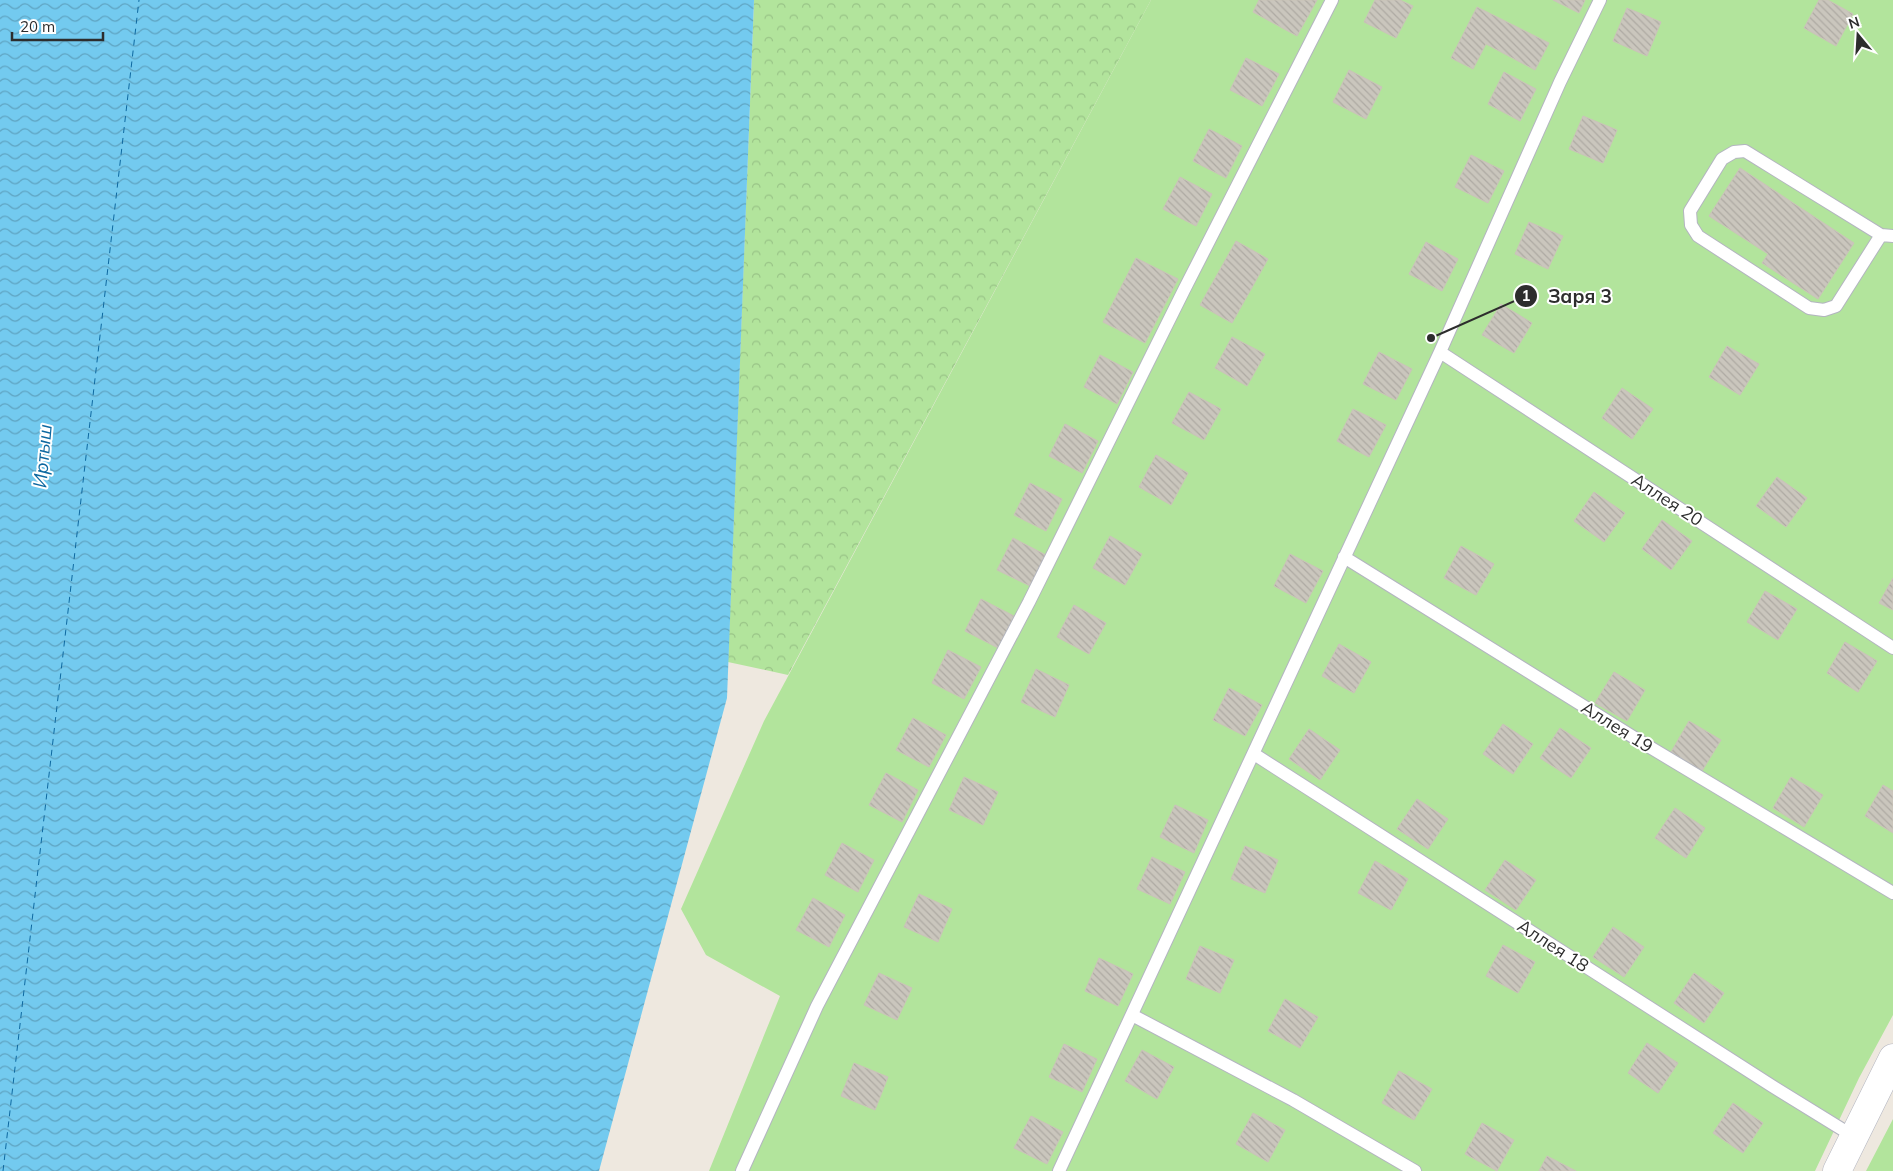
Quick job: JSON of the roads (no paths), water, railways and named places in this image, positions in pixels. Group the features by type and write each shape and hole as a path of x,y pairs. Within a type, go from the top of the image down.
{"street":[{"path":"1837,1171 1893,1058"}],"lane":[{"path":"742,1171 817,1006 1029,602 1184,290 1332,0"},
{"path":"1059,1171 1440,352 1560,82 1600,0"},
{"path":"1745,151 1887,235 1836,306 1824,310 1809,308 1698,236 1691,225 1690,211 1722,159 1734,152 1745,151"},
{"name":"Аллея 20","path":"1440,352 1893,648"},
{"name":"Аллея 19","path":"1344,557 1638,740 1893,893"},
{"name":"Аллея 18","path":"1254,754 1853,1136"},
{"path":"1132,1015 1293,1100 1415,1171"}],"water":[{"name":"Иртыш","path":"0,0 754,0 727,698 599,1171 0,1171"}],"place":[{"name":"Заря 3","path":"1431,338"}]}
